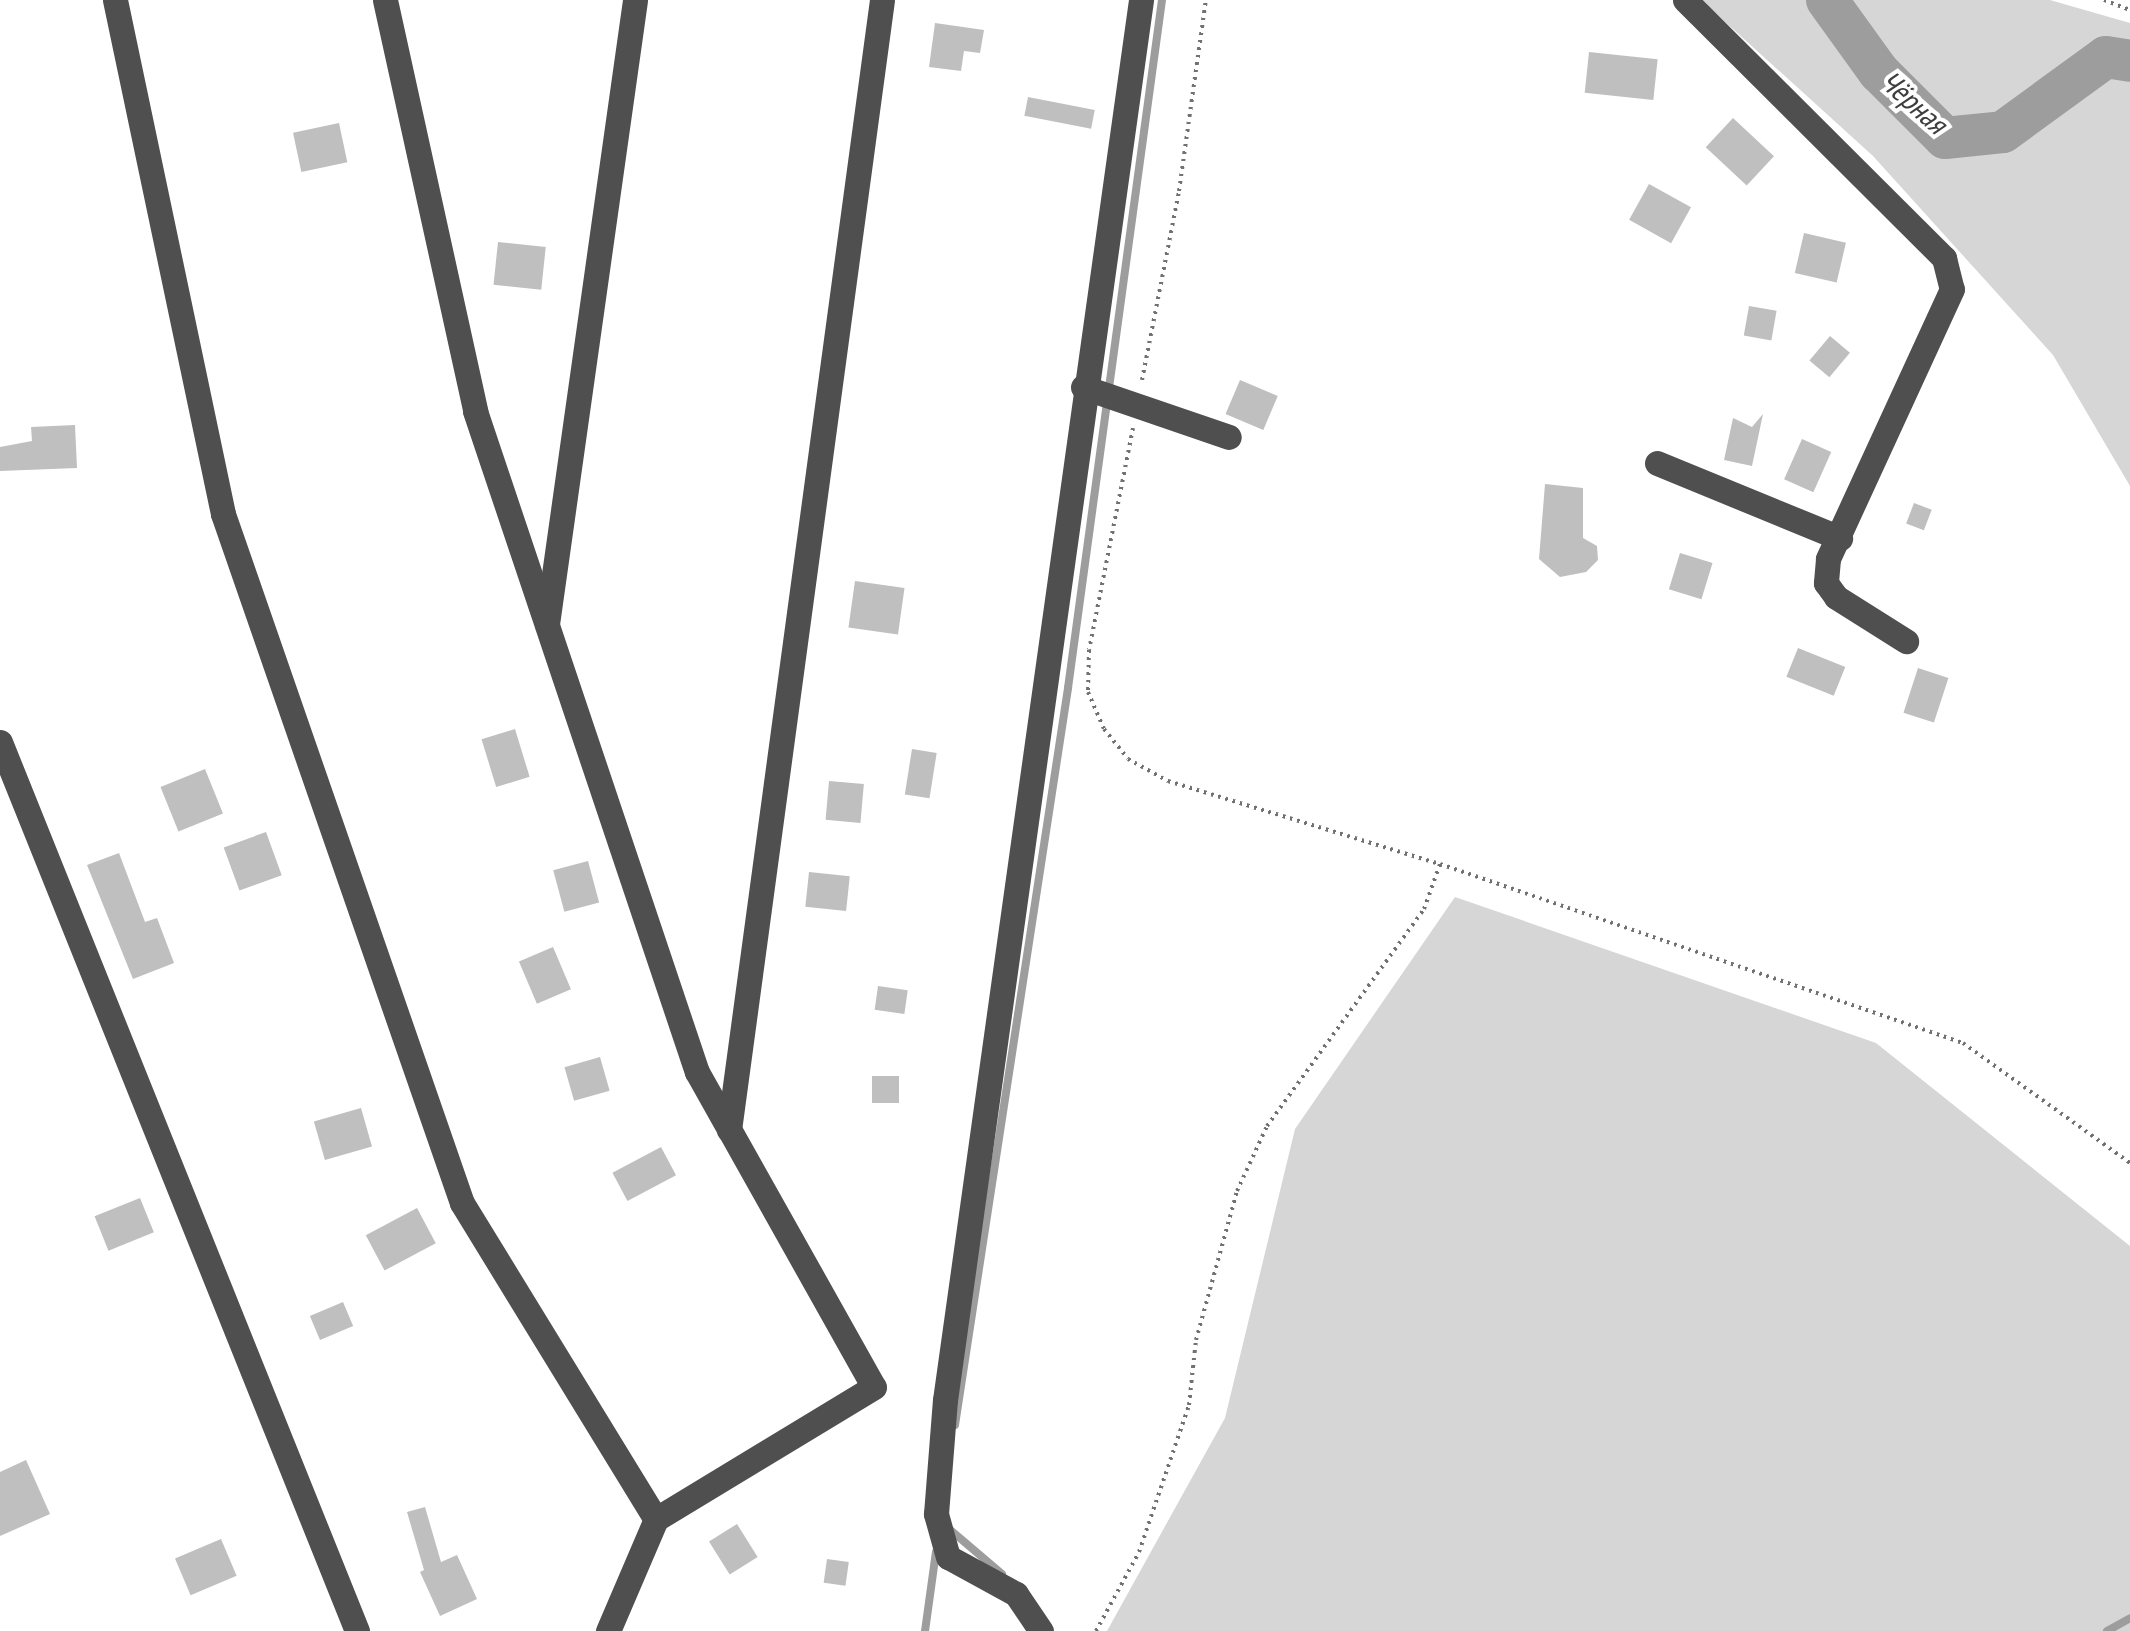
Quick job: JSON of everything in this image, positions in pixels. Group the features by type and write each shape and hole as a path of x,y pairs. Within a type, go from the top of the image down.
{"street":[{"path":"115,0 223,514 462,1203 656,1519"},
{"path":"386,0 475,411 697,1072 874,1387 656,1519 608,1631"},
{"path":"546,630 634,0"},
{"path":"729,1130 882,0"},
{"path":"1041,1631 1016,1594 948,1558 936,1514 944,1400 1083,387 1141,0"},
{"path":"1684,0 1944,258 1952,290 1828,558 1826,583 1836,597 1906,641"},
{"path":"1083,387 1229,436"},
{"path":"1657,463 1840,538"},
{"path":"0,742 357,1631"}],"path":[{"path":"1206,0 1179,191 1090,650 1088,692 1104,729 1128,759 1168,781 1440,864 1963,1043 2130,1163"},
{"path":"2104,0 2130,10"},
{"path":"1096,1631 1139,1552 1189,1405 1196,1340 1237,1191 1267,1126 1424,909 1440,864"}],"shaded area":[{"path":"1701,0 2050,0 2130,23 2130,486 2053,355 1873,156"},
{"path":"1455,897 1876,1043 2130,1246 2130,1631 1107,1631 1225,1418 1295,1129"}],"building":[{"path":"935,23 984,30 980,53 964,51 961,71 929,67"},
{"path":"1589,52 1658,59 1653,100 1585,93"},
{"path":"1028,97 1095,110 1091,129 1024,116"},
{"path":"1733,118 1774,156 1747,185 1706,147"},
{"path":"339,123 347,162 301,172 293,133"},
{"path":"1649,184 1691,207 1671,243 1629,220"},
{"path":"1804,233 1846,243 1837,283 1795,273"},
{"path":"498,242 546,247 541,290 494,285"},
{"path":"1749,306 1777,311 1771,340 1744,336"},
{"path":"1830,336 1850,353 1829,377 1809,361"},
{"path":"1240,380 1278,396 1263,430 1226,414"},
{"path":"1763,414 1752,466 1724,460 1733,418 1752,427"},
{"path":"75,425 77,468 0,471 0,447 32,441 31,427"},
{"path":"1802,439 1831,452 1813,492 1784,479"},
{"path":"1545,484 1583,488 1583,538 1597,546 1598,560 1586,572 1560,577 1539,559"},
{"path":"1914,503 1932,510 1924,530 1906,524"},
{"path":"1680,553 1713,563 1701,599 1669,589"},
{"path":"855,581 905,588 898,635 848,628"},
{"path":"1798,648 1845,667 1834,696 1786,677"},
{"path":"1918,668 1948,678 1934,723 1903,713"},
{"path":"515,729 530,777 496,787 482,739"},
{"path":"912,749 937,753 929,798 905,794"},
{"path":"205,769 223,814 178,831 160,787"},
{"path":"829,781 864,784 860,823 826,820"},
{"path":"266,832 282,875 239,891 224,847"},
{"path":"119,853 145,922 157,918 174,963 133,979 87,865"},
{"path":"588,861 599,903 564,912 553,870"},
{"path":"809,872 850,876 846,911 805,907"},
{"path":"553,947 571,989 537,1004 519,961"},
{"path":"878,986 908,990 904,1014 875,1010"},
{"path":"600,1057 610,1091 574,1101 564,1067"},
{"path":"872,1076 899,1076 899,1103 872,1103"},
{"path":"361,1108 372,1146 325,1160 314,1122"},
{"path":"661,1147 676,1175 627,1201 612,1173"},
{"path":"140,1198 154,1232 108,1251 95,1216"},
{"path":"417,1208 436,1243 385,1271 366,1235"},
{"path":"343,1302 353,1326 320,1340 310,1316"},
{"path":"26,1460 50,1514 0,1536 0,1472"},
{"path":"425,1507 441,1562 457,1555 477,1599 440,1616 420,1572 424,1570 407,1512"},
{"path":"737,1524 758,1557 730,1575 709,1541"},
{"path":"221,1539 237,1576 191,1595 175,1559"},
{"path":"827,1559 849,1562 845,1586 824,1583"}],"waterway":[{"path":"955,1425 1068,688 1162,0"},
{"name":"Чёрная","path":"1827,0 1879,72 1945,138 2003,132 2106,57 2130,61"},
{"path":"948,1528 1002,1574"},
{"path":"925,1631 936,1552"},
{"path":"2107,1631 2130,1618"}]}
